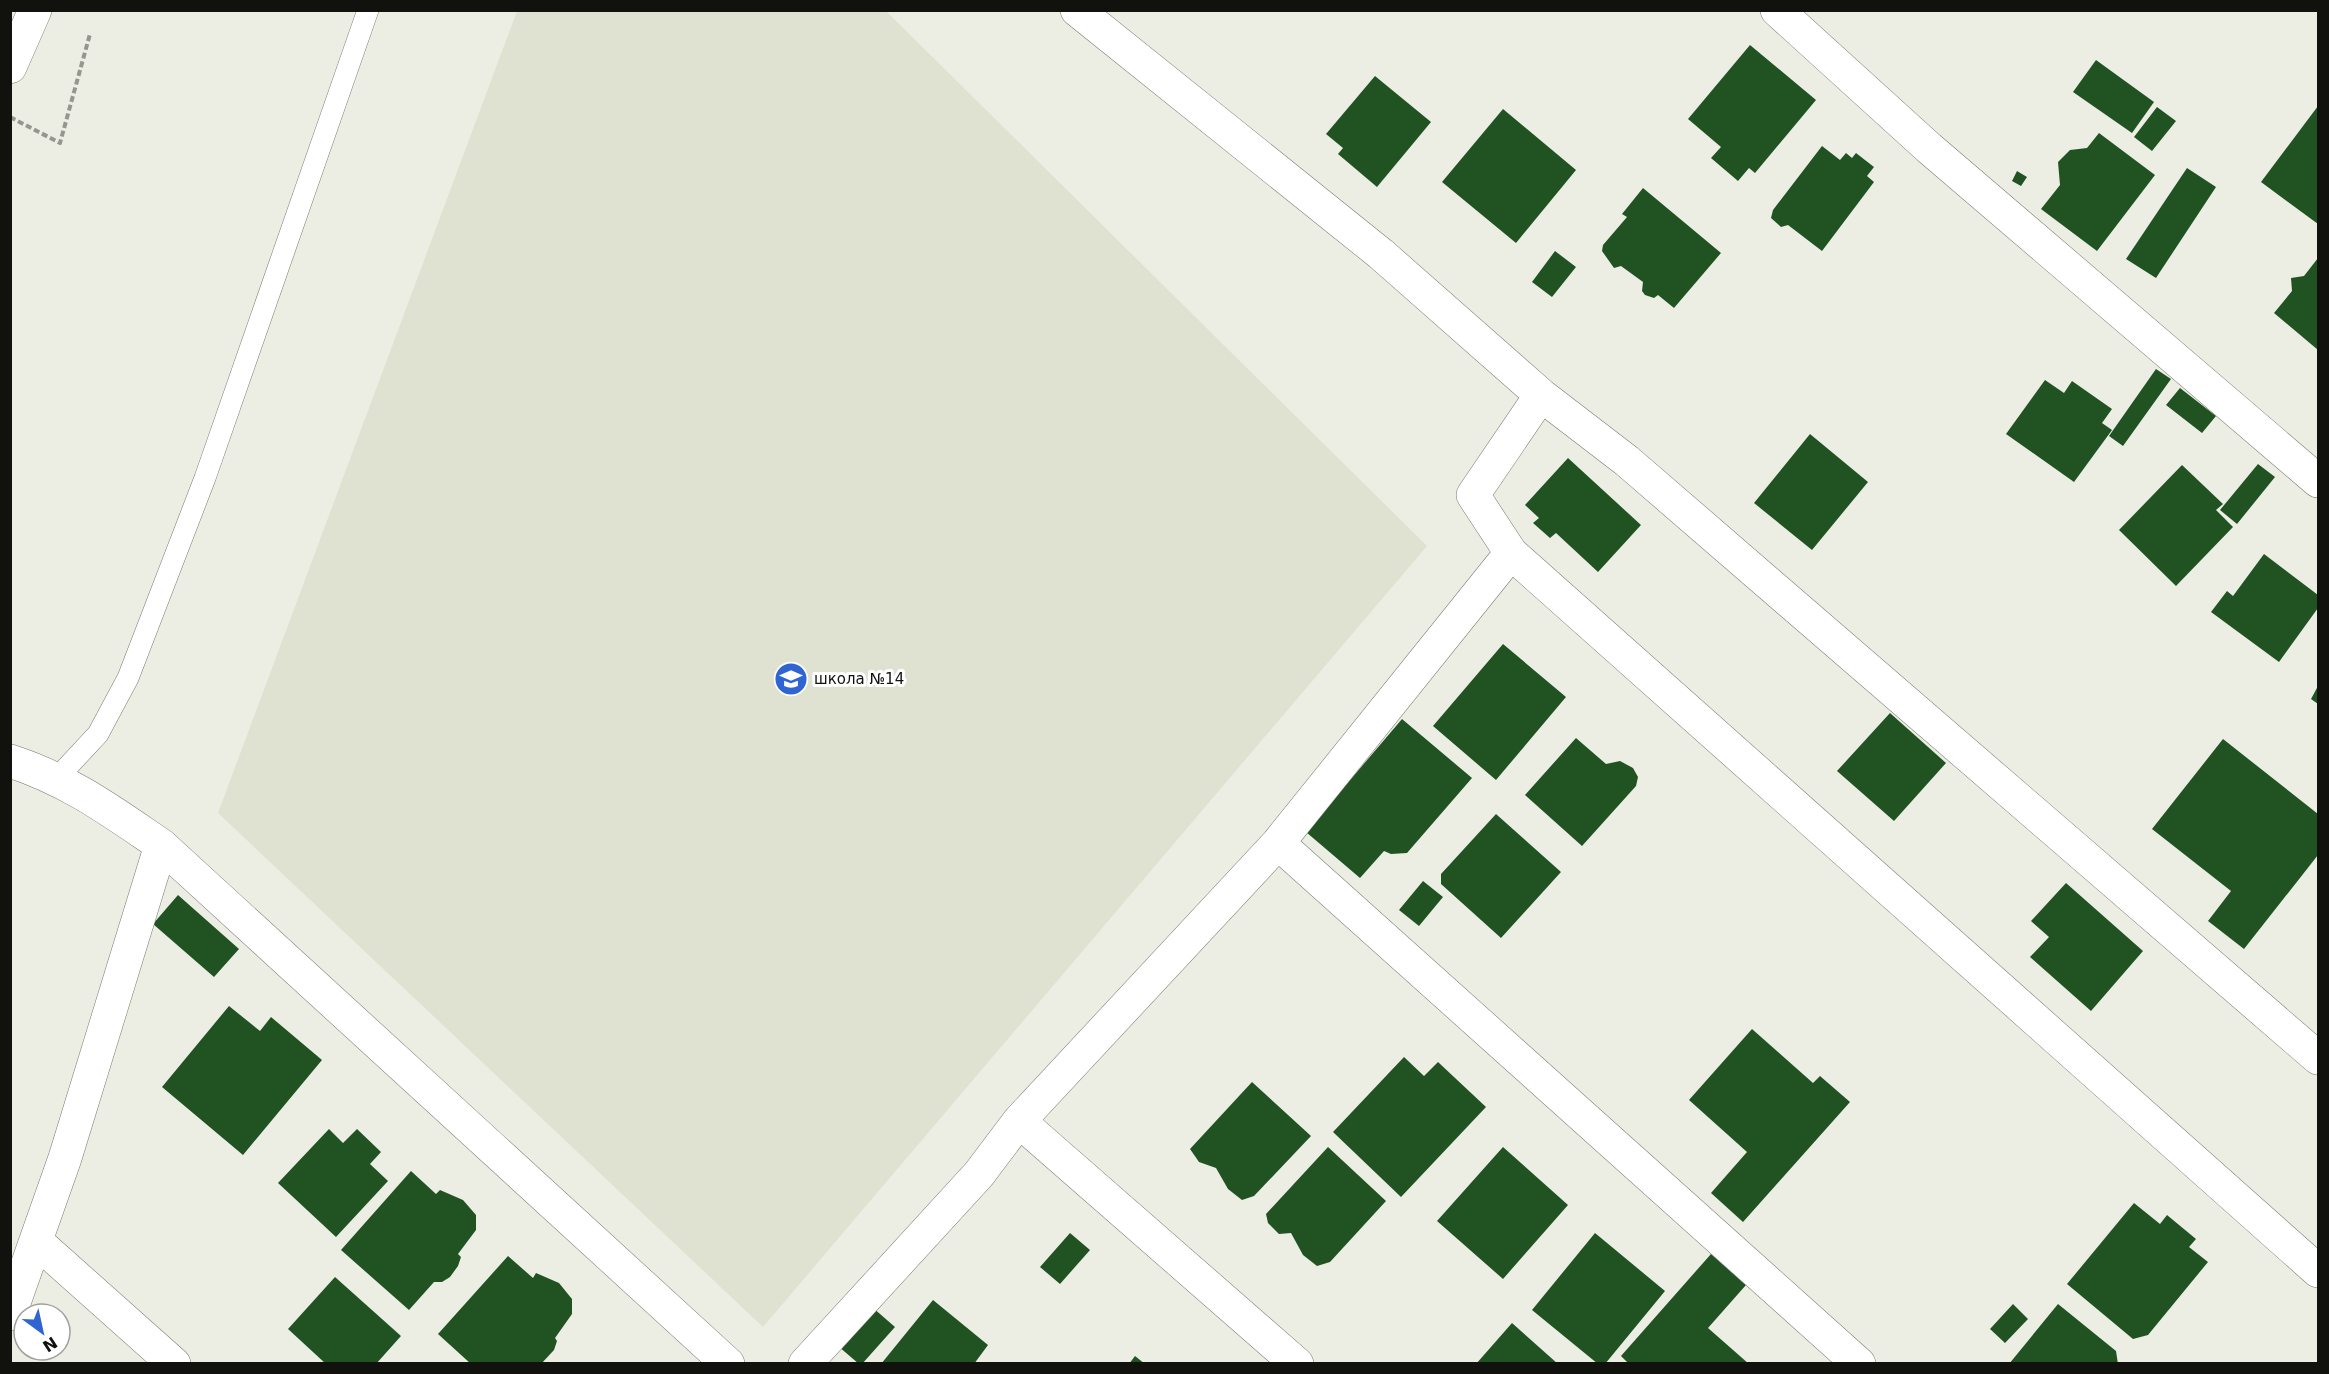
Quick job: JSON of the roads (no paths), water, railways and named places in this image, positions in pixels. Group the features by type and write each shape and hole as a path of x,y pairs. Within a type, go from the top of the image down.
{"street":[{"path":"10,67 35,10"},
{"path":"1077,10 1381,254 1541,395 1627,461 2319,1058"},
{"path":"1777,10 1929,148 2319,481"},
{"path":"1541,395 1473,495 1511,553 2319,1271"},
{"path":"805,1364 979,1174 1019,1121 1278,843 1511,553"},
{"path":"10,761 57,777 98,801 161,845 728,1364"},
{"path":"1278,843 1859,1364"},
{"path":"10,1314 64,1158 161,845"},
{"path":"1019,1121 1297,1364"},
{"path":"36,1241 174,1364"}],"lane":[{"path":"57,777 98,734 136,658 205,478 368,10"}],"place":[{"name":"школа №14","path":"791,679"}]}
